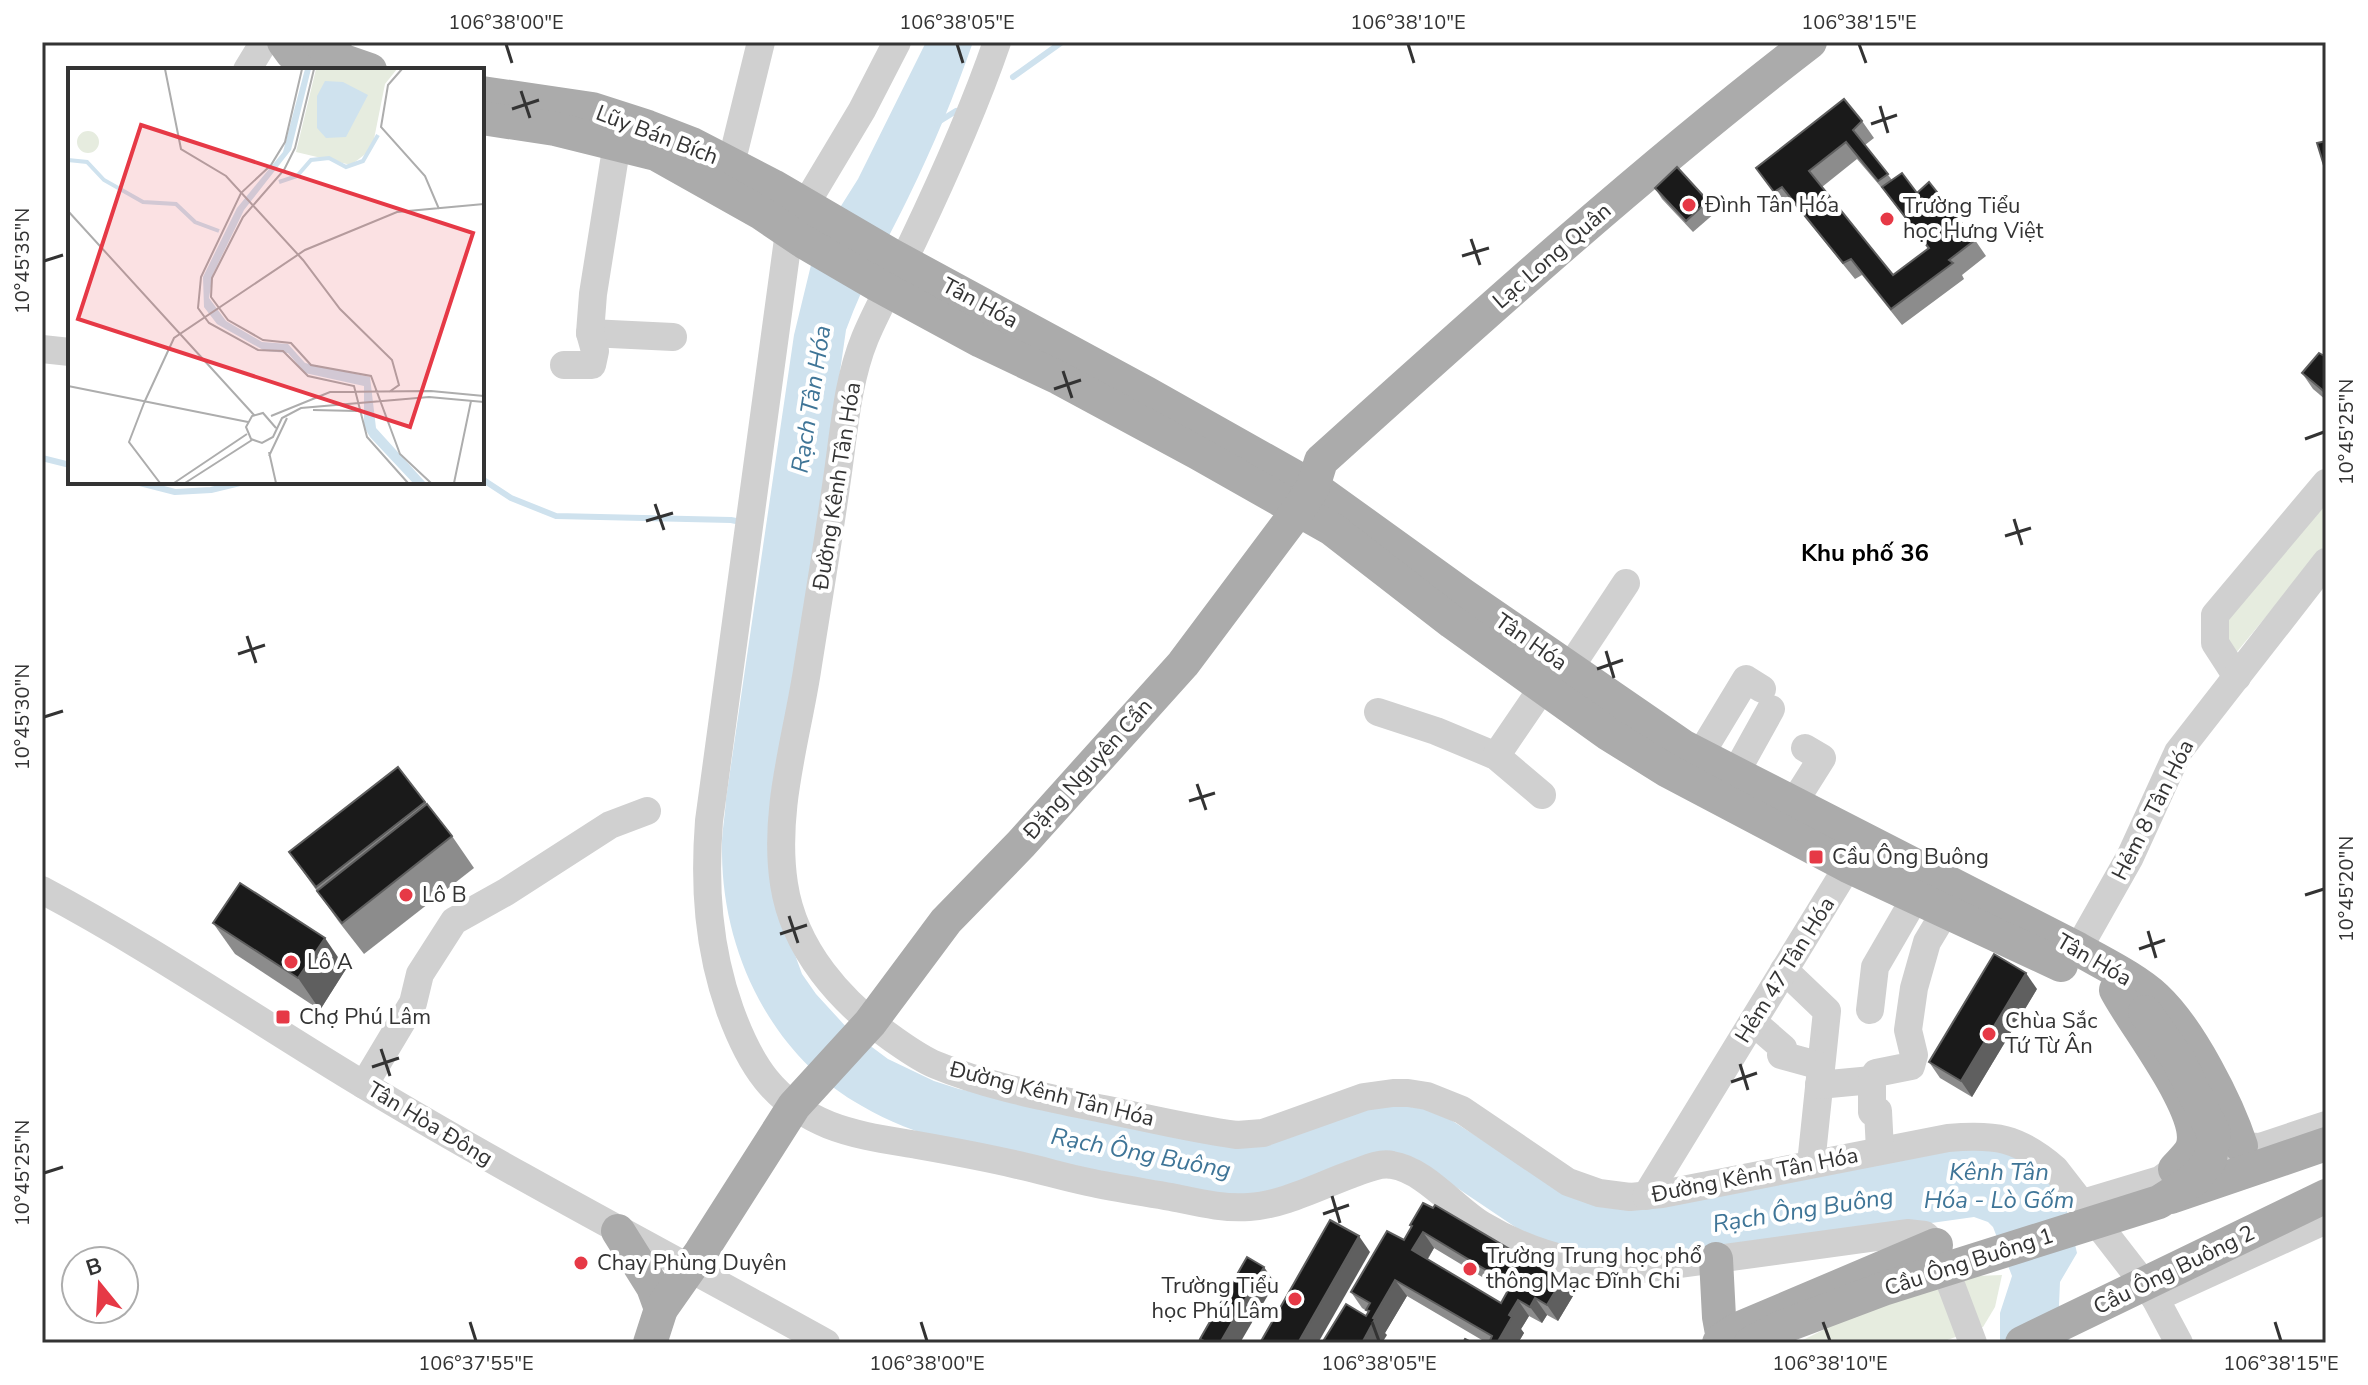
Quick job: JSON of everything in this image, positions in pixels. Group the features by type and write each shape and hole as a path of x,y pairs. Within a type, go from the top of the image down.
{"main road":[{"path":"284,42 307,68"},
{"path":"319,42 344,61 364,68"},
{"name":"Lạc Long Quân","path":"1306,498 1321,461 1575,235 1730,104 1810,42"},
{"name":"Lũy Bán Bích","path":"484,93 592,109 692,144 731,164 804,224"},
{"name":"Lũy Bán Bích","path":"484,118 555,129 656,154 761,213 804,224"},
{"name":"Tân Hóa","path":"804,224 889,273 972,336 1306,498 1332,529 1452,622 1735,774 2078,949 2132,981 2156,998 2186,1035 2250,1147"},
{"name":"Đặng Nguyên Cẩn","path":"794,1106 870,1023 946,921 1021,844 1183,664 1306,498"},
{"name":"Tân Hóa","path":"1556,678 1607,733 1668,771 1848,866 1930,905 2007,956 2116,990 2188,1109 2195,1134 2193,1149 2164,1184"},
{"path":"2116,990 2145,1012 2179,1061 2214,1134 2210,1160 2195,1179 2164,1184"},
{"path":"650,1343 661,1309 794,1106"},
{"name":"Cầu Ông Buông 1","path":"1731,1342 1782,1327 2164,1184 2326,1144"},
{"name":"Cầu Ông Buông 2","path":"2022,1343 2326,1196"},
{"path":"618,1231 653,1287 661,1309"},
{"path":"1716,1259 1719,1317 1731,1342 1752,1323 1936,1245"}],"street":[{"path":"248,68 264,42"},
{"path":"731,164 761,42"},
{"path":"897,42 804,224 751,508 709,821 706,892 712,949 742,1044 773,1088 794,1106 827,1124 856,1134 967,1154 1089,1183 1224,1206 1250,1207 1273,1203 1362,1170 1391,1164 1429,1183 1482,1225 1539,1253 1605,1269 1636,1270 1907,1233 1925,1235 1936,1245 1973,1343"},
{"name":"Đường Kênh Tân Hóa","path":"997,42 980,90 889,273 851,384 824,568 783,796 780,841 784,886 796,925 834,989 870,1023 931,1063 972,1079 1069,1102 1237,1135 1263,1133 1364,1097 1393,1093 1427,1096 1462,1110 1568,1182 1599,1193 1646,1196 1948,1138 1981,1135 2013,1141 2035,1152 2055,1169 2155,1298 2179,1343"},
{"path":"564,365 592,365 595,351 590,333 593,294 617,143"},
{"path":"590,333 673,337"},
{"path":"42,349 68,352"},
{"path":"2237,677 2215,643 2215,615 2326,483"},
{"name":"Hẻm 8 Tân Hóa","path":"2078,949 2130,857 2178,752 2326,562"},
{"path":"1496,756 1626,583"},
{"path":"1700,755 1746,679 1769,704 1735,774"},
{"path":"1378,712 1436,731 1496,756 1542,795"},
{"path":"1793,804 1822,758 1805,748"},
{"path":"364,1085 413,1003 420,974 454,921 506,892 610,825 647,811"},
{"name":"Hẻm 47 Tân Hóa","path":"1646,1196 1848,866"},
{"name":"Tân Hòa Đông","path":"42,890 158,956 364,1085 498,1164 826,1343"},
{"path":"1870,1010 1875,967 1930,905"},
{"path":"1880,1150 1878,1111 1872,1112 1872,1080 1876,1073 1911,1066 1914,1055 1908,1030 1914,988 1927,942 1930,905"},
{"path":"1784,970 1827,1011 1811,1164"},
{"path":"1753,1022 1783,1048 1781,1055 1820,1076 1872,1080"},
{"path":"2080,1204 2164,1184 2250,1147 2326,1125"},
{"path":"2155,1298 2326,1220"}],"shaded area":[{"path":"2326,495 2326,544 2231,659 2221,618"},
{"path":"2002,1275 1995,1307 1983,1327 1939,1343 1797,1343 1869,1307 1976,1276"}],"water":[{"name":"Kênh Tân Hóa - Lò Gốm","path":"926,42 973,42 935,139 846,330 777,808 782,919 802,974 816,994 849,1030 888,1059 959,1089 1236,1145 1361,1108 1392,1104 1437,1111 1562,1191 1986,1145 2009,1150 2054,1184 2067,1211 2077,1253 2060,1282 2059,1305 2070,1343 2000,1343 2000,1313 2012,1276 1993,1227 1974,1217 1652,1262 1604,1261 1533,1239 1426,1167 1251,1202 936,1138 862,1106 830,1085 802,1060 778,1031 759,999 732,929 722,854 726,799 794,335 811,265"}],"building":[{"path":"1844,99 1862,121 1853,130 1888,174 1878,181 1846,142 1809,171 1893,275 1929,248 1882,187 1902,173 1917,193 1929,182 1975,240 1949,260 1953,263 1891,309 1851,259 1843,263 1782,187 1774,192 1756,168"},
{"path":"2326,141 2326,172 2317,143"},
{"name":"Đình Tân Hóa","path":"1677,167 1708,201 1686,221 1655,188"},
{"path":"2319,353 2326,357 2326,393 2302,373"},
{"path":"398,767 425,802 316,887 289,852"},
{"path":"427,804 452,836 342,923 317,891"},
{"path":"240,883 325,938 298,978 213,923"},
{"path":"1994,954 2026,973 1961,1081 1929,1062"},
{"path":"1423,1203 1433,1208 1435,1205 1562,1280 1547,1305 1535,1298 1530,1307 1518,1300 1497,1343 1489,1343 1492,1336 1395,1280 1362,1343 1322,1343 1346,1304 1366,1316 1370,1303 1351,1292 1387,1231 1404,1240","holes":["1423,1232 1511,1285 1501,1303 1412,1250"]},
{"path":"1330,1220 1359,1236 1298,1343 1260,1343"},
{"path":"1247,1257 1264,1267 1220,1343 1200,1339"}],"waterway":[{"path":"1013,77 1062,42"},
{"path":"935,124 956,111"},
{"path":"42,458 68,464"},
{"path":"484,480 511,498 556,516 741,522"},
{"path":"144,484 175,492 211,490 236,484"}],"place":[{"name":"Đình Tân Hóa","path":"1689,205"},
{"name":"Trường Tiểu học Hưng Việt","path":"1887,219"},
{"name":"Cầu Ông Buông","path":"1816,857"},
{"name":"Lô B","path":"406,895"},
{"name":"Lô A","path":"291,962"},
{"name":"Chợ Phú Lâm","path":"283,1017"},
{"name":"Chùa Sắc Tứ Từ Ân","path":"1989,1034"},
{"name":"Chay Phùng Duyên","path":"581,1263"},
{"name":"Trường Trung học phổ thông Mạc Đĩnh Chi","path":"1470,1269"},
{"name":"Trường Tiểu học Phú Lâm","path":"1295,1299"}],"district":[{"name":"Khu phố 36","path":"1865,553"}],"water label":[{"name":"Rạch Tân Hóa","path":"811,399"},
{"name":"Rạch Ông Buông","path":"1141,1153"},
{"name":"Rạch Ông Buông","path":"1803,1210"}]}
